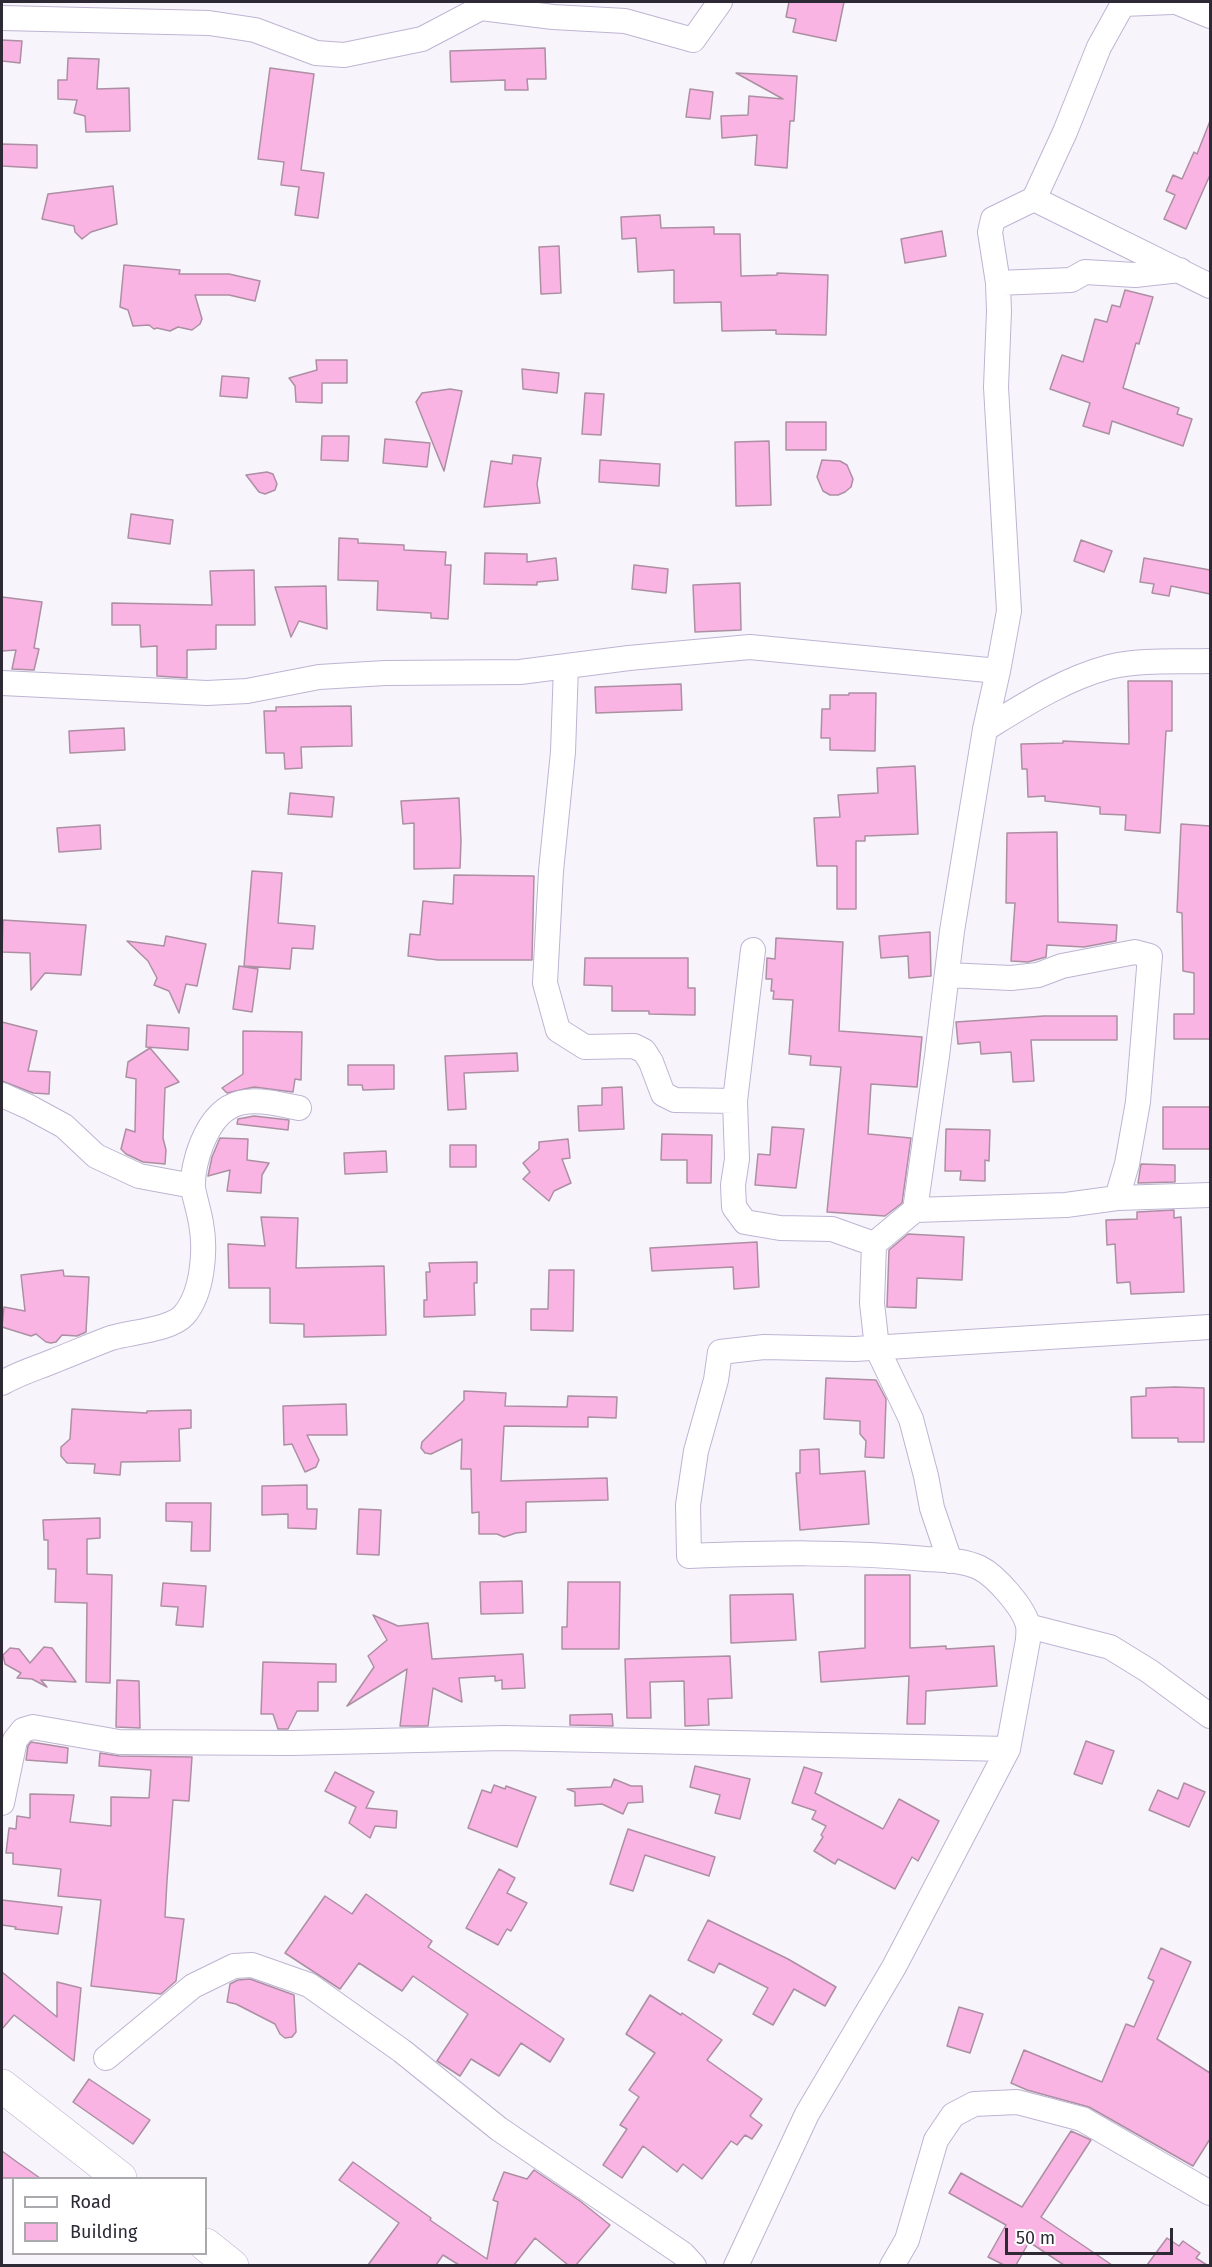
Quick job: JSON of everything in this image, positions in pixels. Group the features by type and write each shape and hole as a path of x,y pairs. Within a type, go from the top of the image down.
{"main road":[{"path":"2,2086 119,2177"},
{"path":"207,2246 232,2265"}],"street":[{"path":"2,18 209,23 255,30 316,53 344,55 422,39 483,5 553,17 626,21 693,40 720,2"},
{"path":"915,1210 947,975 985,729 1009,611 996,387 999,311 998,283 990,232 993,219 1034,199 1065,132 1099,47 1123,3 1174,2 1210,16"},
{"path":"1034,199 1210,286"},
{"path":"998,283 1071,280 1085,272 1135,275 1180,270"},
{"path":"2,683 207,693 247,691 319,677 396,673 520,672 629,658 750,647 998,671"},
{"path":"985,729 1064,683 1109,667 1132,663 1210,661"},
{"path":"566,666 563,752 550,871 545,983 558,1030 585,1047 634,1046 644,1051 651,1062 663,1094 675,1100 735,1101"},
{"path":"753,950 735,1101 734,1207 745,1222 780,1228 832,1229 874,1244"},
{"path":"947,975 1011,978 1038,975 1062,966 1135,952 1150,956 1138,1102 1127,1164 1117,1198"},
{"path":"2,1095 21,1102 64,1126 96,1156 139,1176 193,1186"},
{"path":"2,1383 19,1373 112,1338 164,1326 182,1318 190,1308 202,1276 202,1226 193,1186 198,1150 206,1132 222,1110 244,1102 267,1101 299,1108"},
{"path":"950,1561 932,1508 911,1419 877,1348 872,1303 874,1244 915,1210 1066,1205 1117,1198 1210,1195"},
{"path":"736,2265 807,2114 894,1967 1008,1749 1028,1640 1028,1626 1017,1603 992,1577 980,1568 950,1561 838,1554 689,1556 688,1505 692,1472 716,1380 720,1352 764,1347 877,1348 1210,1327"},
{"path":"1028,1626 1110,1647 1149,1671 1210,1716"},
{"path":"2,1803 15,1740 23,1730 33,1727 119,1742 292,1743 504,1738 1008,1749"},
{"path":"106,2058 193,1986 234,1966 252,1965 309,1985 402,2051 499,2130 683,2254 694,2265"},
{"path":"892,2265 907,2240 936,2140 953,2115 974,2104 1017,2102 1082,2119 1210,2193"}],"building":[{"path":"789,2 844,2 836,41 793,32 796,19 786,17"},
{"path":"2,40 22,41 20,63 2,61"},
{"path":"545,48 546,79 527,79 528,90 505,90 505,80 451,82 450,51"},
{"path":"68,58 99,59 97,89 129,88 130,131 86,132 85,116 74,113 77,100 58,99 58,80 67,80"},
{"path":"270,68 314,74 301,170 324,173 318,218 295,215 299,187 281,185 284,162 258,159"},
{"path":"736,73 797,76 794,121 790,121 787,168 755,165 757,135 722,138 721,116 748,115 749,96 783,99"},
{"path":"690,89 713,92 710,119 686,117"},
{"path":"1210,121 1210,175 1186,229 1164,219 1175,195 1166,191 1173,175 1182,179 1194,152 1197,154"},
{"path":"2,144 37,145 37,168 2,166"},
{"path":"113,186 117,224 91,232 82,239 75,232 74,226 42,219 48,194"},
{"path":"660,215 661,228 714,227 714,234 740,234 741,276 777,275 777,273 828,275 826,335 776,334 776,330 722,331 721,302 674,303 674,270 638,272 636,238 622,239 621,217"},
{"path":"942,231 946,256 905,263 901,239"},
{"path":"559,246 561,293 541,294 539,247"},
{"path":"124,265 180,270 179,274 229,274 260,281 255,301 229,295 195,295 202,319 200,324 192,330 178,327 170,331 154,329 149,325 133,326 128,310 120,307"},
{"path":"1125,290 1153,297 1123,388 1179,408 1177,414 1192,419 1183,446 1112,421 1109,434 1083,426 1090,403 1050,389 1062,355 1083,362 1095,319 1107,322 1112,305 1120,307"},
{"path":"316,360 347,360 347,383 322,383 322,403 296,402 295,386 289,378 317,370"},
{"path":"522,369 559,373 557,393 523,389"},
{"path":"222,376 249,378 247,398 220,396"},
{"path":"450,389 462,391 444,471 416,402 422,393"},
{"path":"585,393 604,394 601,435 582,434"},
{"path":"786,422 826,422 826,450 786,450"},
{"path":"322,436 349,436 348,461 321,460"},
{"path":"385,439 430,443 427,467 383,463"},
{"path":"769,441 771,505 736,506 735,442"},
{"path":"513,455 541,458 537,484 540,503 484,507 491,461 512,464"},
{"path":"600,460 660,464 659,486 599,482"},
{"path":"822,460 840,461 847,465 853,479 851,487 838,495 830,495 823,491 817,477"},
{"path":"267,472 273,474 277,484 275,490 265,494 259,492 246,475"},
{"path":"131,514 173,520 170,544 128,538"},
{"path":"339,538 358,539 358,543 404,545 404,550 446,552 445,565 451,565 448,619 431,618 431,613 377,610 378,581 338,580"},
{"path":"1081,540 1112,551 1104,572 1074,561"},
{"path":"485,553 527,554 527,562 556,558 558,580 537,582 537,585 484,584"},
{"path":"1144,558 1210,570 1210,594 1171,586 1169,596 1152,593 1154,584 1140,582"},
{"path":"634,565 668,569 666,593 632,589"},
{"path":"254,570 255,625 216,625 216,649 187,650 187,678 157,676 157,646 141,647 140,625 112,625 112,603 212,605 210,571"},
{"path":"740,583 741,630 695,632 693,585"},
{"path":"326,586 327,629 299,621 291,637 275,587"},
{"path":"2,597 42,602 34,648 39,649 34,670 12,669 16,650 2,651"},
{"path":"1128,681 1172,681 1172,731 1166,731 1160,833 1125,830 1126,815 1100,814 1100,807 1045,801 1045,796 1028,797 1027,769 1022,769 1021,744 1063,743 1063,741 1129,744"},
{"path":"681,684 682,710 596,713 595,687"},
{"path":"849,693 876,693 875,751 830,750 830,738 821,738 822,709 830,709 830,695 849,695"},
{"path":"351,706 352,746 301,747 302,768 285,769 284,753 266,753 264,711 276,711 276,707"},
{"path":"124,728 125,750 70,753 69,731"},
{"path":"915,766 918,834 865,836 865,841 856,841 856,909 837,909 837,866 817,866 814,818 840,817 838,795 878,793 877,768"},
{"path":"290,793 334,797 332,817 288,814"},
{"path":"459,798 460,868 414,869 414,823 403,824 401,801"},
{"path":"1181,824 1210,826 1210,1039 1174,1039 1174,1014 1194,1014 1194,973 1183,971 1182,913 1177,912"},
{"path":"100,825 101,849 59,852 57,828"},
{"path":"1057,832 1058,922 1117,925 1116,941 1084,947 1047,945 1046,957 1028,962 1011,961 1015,903 1006,903 1007,833"},
{"path":"252,871 282,873 278,923 315,926 313,949 292,948 290,969 244,966"},
{"path":"454,875 534,876 532,960 438,960 408,956 410,934 420,935 423,901 453,904"},
{"path":"3,920 86,925 81,975 45,973 31,990 30,953 2,952"},
{"path":"930,932 931,976 909,978 908,956 881,958 879,936"},
{"path":"166,936 206,944 197,986 186,984 179,1013 169,991 154,985 157,978 148,961 127,941 164,946"},
{"path":"776,938 843,942 839,1031 922,1037 917,1087 871,1084 868,1134 911,1138 902,1203 885,1216 827,1212 841,1067 810,1065 811,1056 789,1054 793,1000 773,999 772,979 766,979 767,958 775,959"},
{"path":"585,958 688,958 688,988 695,988 695,1015 612,1011 612,986 584,985"},
{"path":"239,966 258,969 252,1012 233,1009"},
{"path":"1044,1016 1117,1016 1117,1040 1031,1040 1034,1081 1013,1082 1011,1052 981,1054 980,1042 958,1044 956,1022"},
{"path":"2,1022 37,1031 28,1071 50,1072 49,1094 33,1093 2,1081"},
{"path":"147,1025 189,1028 188,1050 146,1047"},
{"path":"243,1031 302,1032 301,1080 295,1079 293,1092 254,1087 227,1093 222,1088 243,1074"},
{"path":"150,1048 179,1082 165,1088 163,1138 166,1150 165,1164 143,1162 121,1149 126,1129 135,1132 136,1079 126,1077 128,1062"},
{"path":"517,1053 518,1071 464,1073 466,1109 448,1110 445,1056"},
{"path":"348,1065 394,1065 394,1089 363,1090 362,1085 348,1085"},
{"path":"622,1087 624,1129 579,1131 578,1106 602,1105 602,1088"},
{"path":"1163,1107 1210,1107 1210,1149 1163,1149"},
{"path":"254,1116 289,1120 288,1130 237,1124 238,1119"},
{"path":"772,1127 804,1129 796,1188 755,1185 758,1154 770,1155"},
{"path":"946,1129 990,1130 989,1161 985,1160 985,1181 960,1180 961,1171 945,1171"},
{"path":"662,1134 712,1135 711,1183 687,1183 687,1160 661,1160"},
{"path":"220,1138 248,1139 247,1160 269,1163 262,1175 261,1193 227,1191 230,1170 208,1176 212,1157"},
{"path":"568,1139 570,1158 562,1159 571,1183 554,1191 549,1201 523,1179 530,1172 523,1163 539,1149 539,1142"},
{"path":"450,1145 476,1145 476,1167 450,1167"},
{"path":"386,1151 387,1172 345,1174 344,1153"},
{"path":"1141,1164 1175,1165 1175,1182 1138,1183"},
{"path":"1174,1210 1174,1218 1181,1217 1184,1292 1131,1294 1130,1282 1117,1283 1115,1244 1107,1245 1106,1220 1137,1219 1137,1212"},
{"path":"261,1217 298,1218 296,1268 384,1266 386,1335 304,1337 304,1324 270,1323 270,1288 229,1288 228,1244 265,1246"},
{"path":"908,1234 964,1237 962,1280 917,1278 916,1308 887,1307 889,1250"},
{"path":"757,1242 759,1287 734,1289 733,1267 652,1271 650,1248"},
{"path":"477,1262 477,1283 474,1283 475,1315 424,1317 424,1300 427,1300 426,1272 430,1272 429,1263"},
{"path":"63,1270 64,1276 89,1277 86,1332 77,1336 62,1335 56,1342 51,1343 36,1334 31,1336 2,1327 4,1307 25,1311 21,1275"},
{"path":"549,1270 574,1270 573,1331 531,1330 531,1309 548,1309"},
{"path":"826,1378 876,1380 886,1399 884,1458 865,1457 866,1441 860,1434 860,1421 824,1419"},
{"path":"1146,1388 1204,1388 1204,1442 1178,1442 1178,1438 1132,1438 1131,1397 1146,1396"},
{"path":"464,1391 506,1393 505,1406 567,1407 568,1396 617,1397 616,1418 588,1417 588,1427 504,1426 501,1481 607,1478 608,1500 526,1502 526,1532 504,1537 497,1534 479,1534 479,1512 472,1513 471,1469 461,1469 462,1439 431,1454 425,1453 421,1448 422,1442 464,1400"},
{"path":"346,1404 347,1435 307,1435 319,1460 316,1467 305,1472 292,1444 284,1445 283,1406"},
{"path":"72,1409 147,1413 147,1411 191,1410 191,1428 179,1429 180,1461 121,1462 120,1475 94,1473 95,1464 67,1463 61,1456 61,1447 70,1439"},
{"path":"819,1449 820,1474 865,1471 869,1524 800,1530 796,1473 800,1473 800,1450"},
{"path":"307,1485 307,1509 317,1509 316,1529 288,1528 288,1514 262,1515 262,1486"},
{"path":"166,1503 211,1503 210,1551 191,1551 192,1522 166,1521"},
{"path":"359,1509 381,1510 379,1555 357,1554"},
{"path":"100,1518 100,1538 87,1539 87,1574 112,1575 110,1683 86,1682 87,1603 55,1602 56,1569 48,1569 48,1540 44,1540 43,1520"},
{"path":"865,1575 910,1575 910,1648 946,1646 946,1649 994,1646 997,1686 926,1691 925,1724 907,1724 909,1676 821,1682 819,1652 865,1648"},
{"path":"522,1581 523,1613 481,1614 480,1582"},
{"path":"568,1582 620,1582 619,1649 562,1649 562,1627 567,1627"},
{"path":"163,1583 206,1586 203,1627 176,1625 178,1607 161,1606"},
{"path":"793,1594 796,1640 731,1643 730,1595"},
{"path":"373,1615 398,1626 428,1623 432,1659 523,1654 525,1688 502,1689 502,1680 495,1681 495,1676 459,1678 462,1702 433,1688 428,1726 400,1726 407,1669 347,1706 374,1667 368,1656 387,1640"},
{"path":"44,1647 52,1648 76,1682 41,1680 47,1687 32,1679 17,1678 21,1673 5,1664 3,1655 10,1648 19,1649 30,1663"},
{"path":"730,1656 732,1698 708,1699 709,1725 685,1726 684,1681 650,1682 651,1718 627,1718 625,1659"},
{"path":"263,1662 336,1664 336,1682 318,1682 318,1711 297,1711 288,1729 278,1729 273,1714 261,1714"},
{"path":"117,1680 139,1681 140,1728 116,1727"},
{"path":"612,1714 613,1726 570,1725 570,1715"},
{"path":"1086,1741 1114,1751 1102,1784 1074,1774"},
{"path":"31,1742 68,1748 67,1763 26,1760 28,1746"},
{"path":"100,1753 119,1756 192,1757 189,1801 173,1800 165,1917 184,1919 176,1981 161,1994 91,1986 101,1900 58,1896 61,1869 13,1864 13,1853 6,1853 9,1828 16,1829 17,1816 30,1818 30,1794 74,1795 70,1822 111,1826 111,1797 149,1798 151,1770 99,1766"},
{"path":"695,1766 750,1779 740,1819 715,1813 720,1795 690,1787"},
{"path":"804,1767 822,1773 815,1793 883,1829 899,1799 939,1821 918,1861 912,1857 895,1889 838,1859 835,1864 814,1851 823,1837 821,1835 826,1826 812,1819 816,1811 792,1803"},
{"path":"335,1772 374,1792 366,1808 397,1811 396,1828 375,1826 370,1838 349,1823 356,1807 325,1791"},
{"path":"614,1779 631,1786 642,1786 643,1802 628,1803 623,1814 602,1804 575,1806 575,1792 567,1789 611,1787"},
{"path":"1184,1783 1205,1792 1189,1827 1149,1810 1158,1790 1178,1799"},
{"path":"494,1785 505,1789 506,1786 536,1797 517,1847 468,1828 482,1790 491,1793"},
{"path":"628,1829 715,1857 709,1876 645,1855 633,1891 610,1884"},
{"path":"499,1869 515,1878 507,1893 527,1903 511,1931 507,1929 498,1945 466,1928"},
{"path":"366,1894 432,1941 428,1947 564,2039 550,2062 521,2043 499,2076 471,2059 460,2076 437,2061 468,2014 413,1976 402,1991 359,1963 340,1989 285,1953 325,1896 352,1914"},
{"path":"2,1900 62,1907 58,1934 15,1929 16,1927 2,1925"},
{"path":"708,1920 788,1959 836,1987 825,2006 794,1989 773,2025 753,2014 768,1988 719,1963 714,1973 688,1960"},
{"path":"1161,1948 1191,1962 1157,2039 1210,2073 1210,2139 1193,2166 1089,2107 1027,2090 1011,2083 1024,2050 1102,2082 1126,2024 1134,2027 1154,1981 1148,1978"},
{"path":"2,1972 57,2017 57,1982 81,1988 74,2061 14,2015 2,2029"},
{"path":"250,1979 294,1995 296,2032 292,2037 285,2038 275,2024 236,2004 227,2002 230,1984 238,1980"},
{"path":"650,1995 722,2040 707,2060 762,2099 750,2116 762,2125 752,2139 745,2135 737,2145 731,2141 702,2179 683,2164 677,2172 643,2146 622,2178 603,2165 627,2129 620,2125 639,2097 629,2090 655,2053 626,2034"},
{"path":"959,2007 983,2014 970,2053 947,2046"},
{"path":"89,2079 150,2120 133,2144 73,2102"},
{"path":"1071,2131 1091,2140 1041,2217 1112,2265 1064,2265 1029,2242 1016,2265 1004,2265 988,2257 1006,2225 949,2193 961,2173 1022,2207"},
{"path":"2,2151 39,2177 12,2177 2,2178"},
{"path":"353,2162 431,2218 430,2220 487,2259 498,2202 493,2200 504,2172 527,2179 534,2170 580,2201 610,2225 576,2265 568,2265 535,2238 514,2265 459,2265 443,2255 436,2265 368,2265 399,2223 339,2180"},
{"path":"1167,2238 1179,2246 1183,2241 1200,2253 1196,2258 1207,2265 1147,2265"}]}
